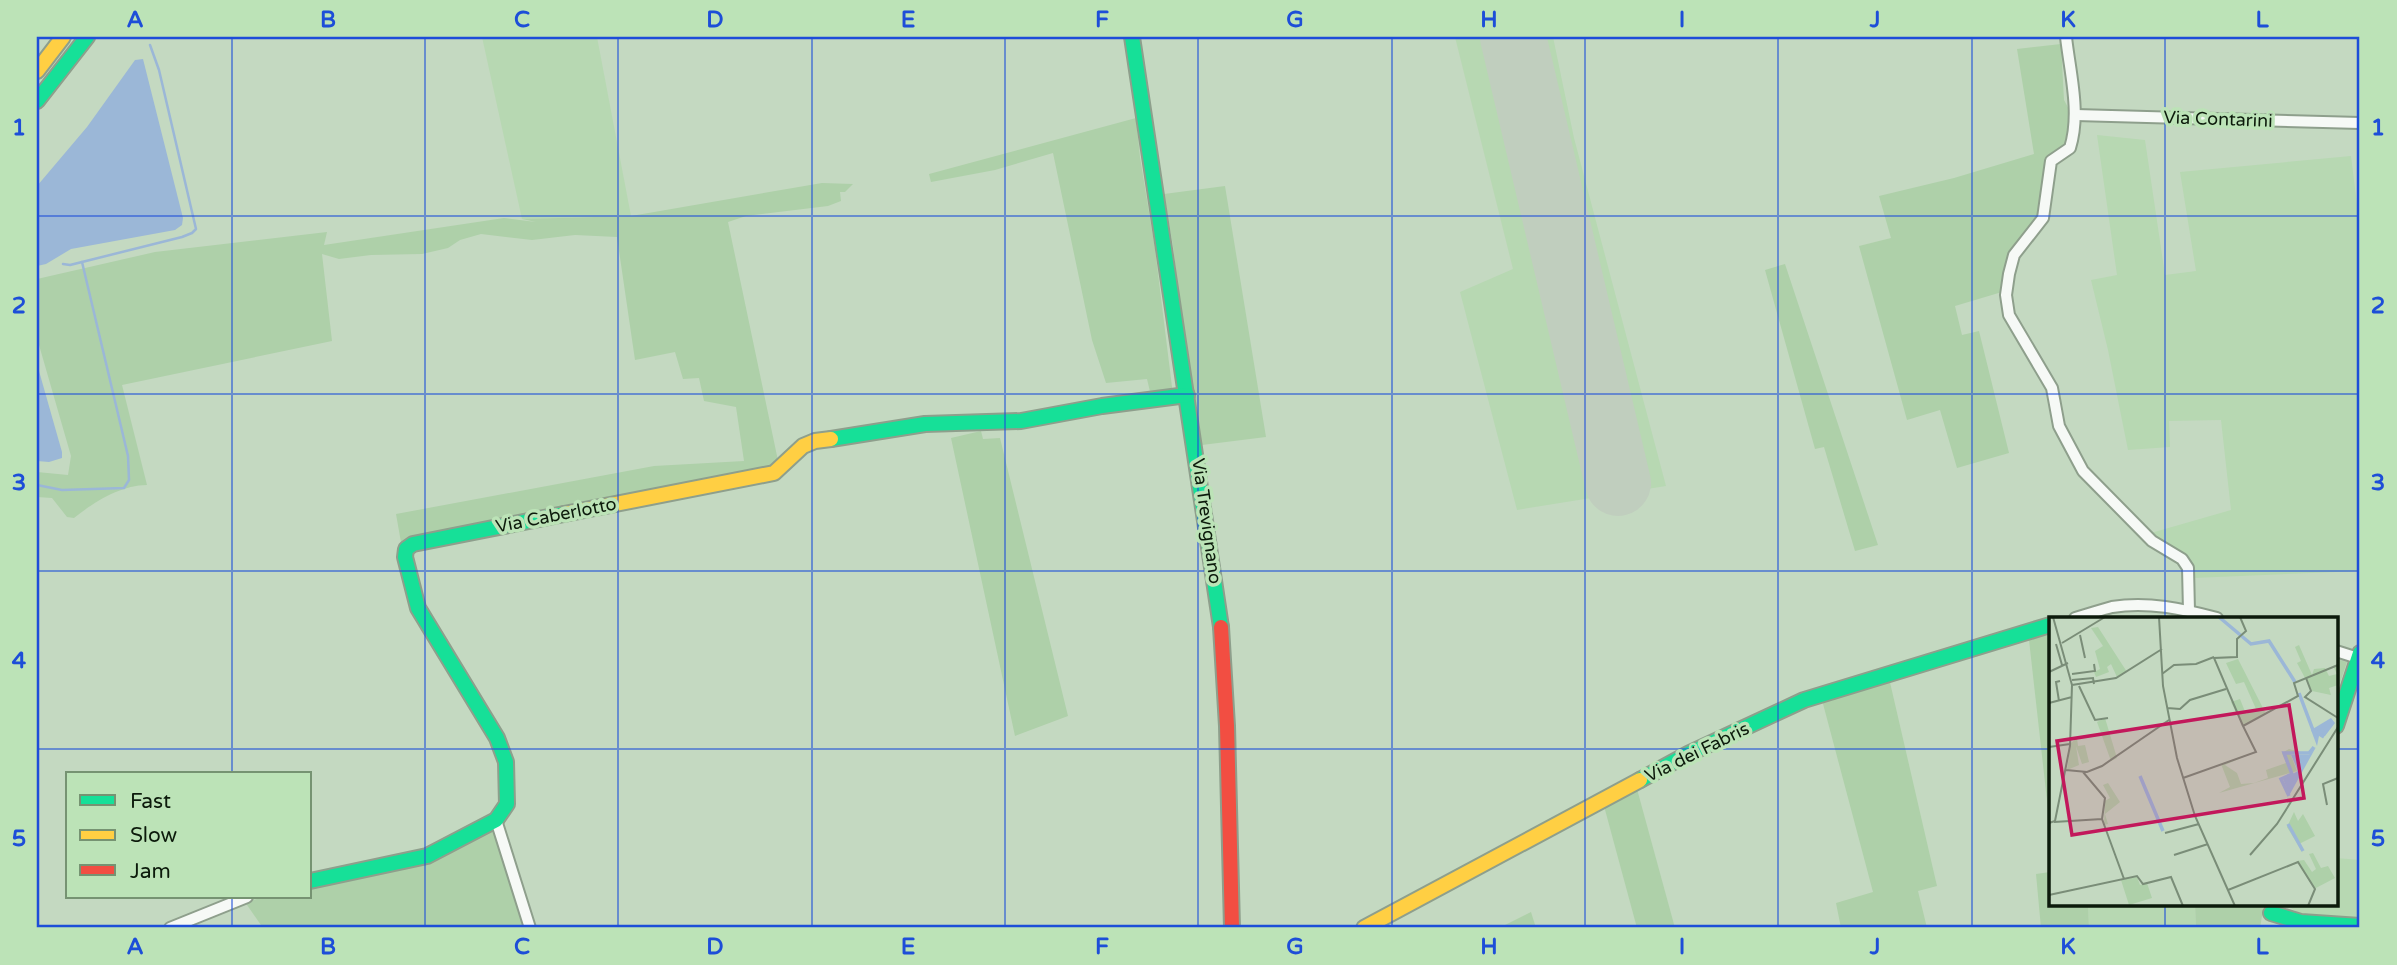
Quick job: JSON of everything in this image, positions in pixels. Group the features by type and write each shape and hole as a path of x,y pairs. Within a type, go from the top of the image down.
{"main road":[{"path":"37,71 63,37"},
{"path":"37,101 86,37"},
{"name":"Via Trevignano","path":"1132,37 1210,539 1225,665 1232,928"},
{"name":"Via Caberlotto","path":"496,820 507,804 508,789 502,750 483,712 418,608 405,557 406,550 413,544 774,473 785,466 799,448 816,441 926,425 1021,421 1102,406 1187,395"},
{"name":"Via dei Fabris","path":"1364,928 1688,754 1804,700 2049,625"},
{"path":"2338,720 2359,655"},
{"path":"312,881 427,856 496,820"},
{"path":"2268,928 2273,908 2301,922 2360,926"}],"street":[{"path":"2066,37 2076,115 2074,135 2070,148 2051,161 2043,218 2014,256 2006,295 2009,315 2052,388 2059,426 2083,471 2152,541 2182,559 2188,568 2189,611"},
{"name":"Via Contarini","path":"2076,115 2360,122"},
{"path":"2078,617 2111,607 2145,604 2213,617"},
{"path":"2338,652 2359,655"},
{"path":"496,820 530,928"},
{"path":"170,928 245,898"}],"shaded area":[{"path":"482,37 597,37 631,216 522,219"},
{"path":"1455,37 1553,37 1574,138 1666,486 1517,510 1460,292 1513,269"},
{"path":"2061,44 2064,100 2071,113 2073,139 2051,163 2047,198 2013,273 2012,289 1955,306 1962,335 1979,331 2009,453 1957,468 1940,410 1907,420 1859,246 1891,238 1879,196 1954,178 2034,154 2017,49"},
{"path":"1136,118 1174,403 1152,400 1147,379 1106,383 1092,340 1053,153 995,170 931,182 929,174"},
{"path":"2097,135 2145,140 2165,275 2196,271 2180,172 2351,156 2360,228 2360,571 2193,578 2144,535 2231,510 2221,420 2169,421 2170,447 2128,450 2091,280 2117,275"},
{"path":"822,183 853,184 845,192 840,192 841,201 828,206 746,216 728,222 781,475 402,548 396,514 654,466 744,461 736,407 704,401 699,378 683,379 675,352 635,360 617,237 575,235 532,240 481,234 460,240 448,248 422,254 339,259 322,254 332,341 122,385 147,485 108,495 74,518 67,517 52,498 37,497 37,472 68,475 71,456 37,338 37,279 155,252 327,232 324,245 504,218 536,222 522,219 631,216"},
{"path":"1225,186 1266,437 1202,445 1190,392 1173,246 1164,194"},
{"path":"1785,264 1878,545 1855,551 1824,447 1815,449 1765,270"},
{"path":"981,431 983,439 1000,438 1068,716 1015,736 951,438"},
{"path":"2049,633 2049,818 2029,640"},
{"path":"2338,660 2347,662 2338,689"},
{"path":"1889,678 1937,886 1918,891 1927,928 1841,928 1836,903 1873,892 1822,700"},
{"path":"1637,789 1675,928 1637,928 1604,806"},
{"path":"500,820 534,928 263,928 245,902 261,898 312,898 312,884 409,863"},
{"path":"2338,858 2360,860 2360,920 2301,914 2290,906 2338,906"},
{"path":"2049,872 2049,906 2088,906 2089,928 2041,928 2036,874"},
{"path":"2088,906 2195,906 2196,928 2089,928"},
{"path":"2195,906 2264,906 2260,928 2196,928"},
{"path":"1531,912 1536,928 1499,928"}],"water":[{"path":"143,59 183,218 182,225 175,230 71,249 46,264 37,266 37,186 87,127 135,60"},
{"path":"37,364 62,452 62,458 49,462 37,461"}],"waterway":[{"path":"37,485 62,490 124,488 129,480 128,456 82,262 182,237 196,229 159,70 150,45"},
{"path":"63,264 82,262"}],"runway":[{"path":"1513,37 1618,483"}],"traffic: fast":[{"path":"37,101 87,37"},
{"path":"1132,37 1221,627"},
{"path":"831,439 925,424 1021,421 1102,406 1187,395"},
{"path":"312,881 427,856 496,820 507,804 506,762 497,738 418,608 405,557 406,549 413,544 564,514"},
{"path":"1640,780 1688,754 1804,700 2049,625"},
{"path":"2338,720 2360,653"},
{"path":"2271,913 2301,922 2360,926"}],"traffic: slow":[{"path":"37,71 63,37"},
{"path":"564,514 774,473 803,446 831,439"},
{"path":"1364,928 1640,780"}],"traffic: jam":[{"path":"1221,627 1227,726 1232,928"}]}
